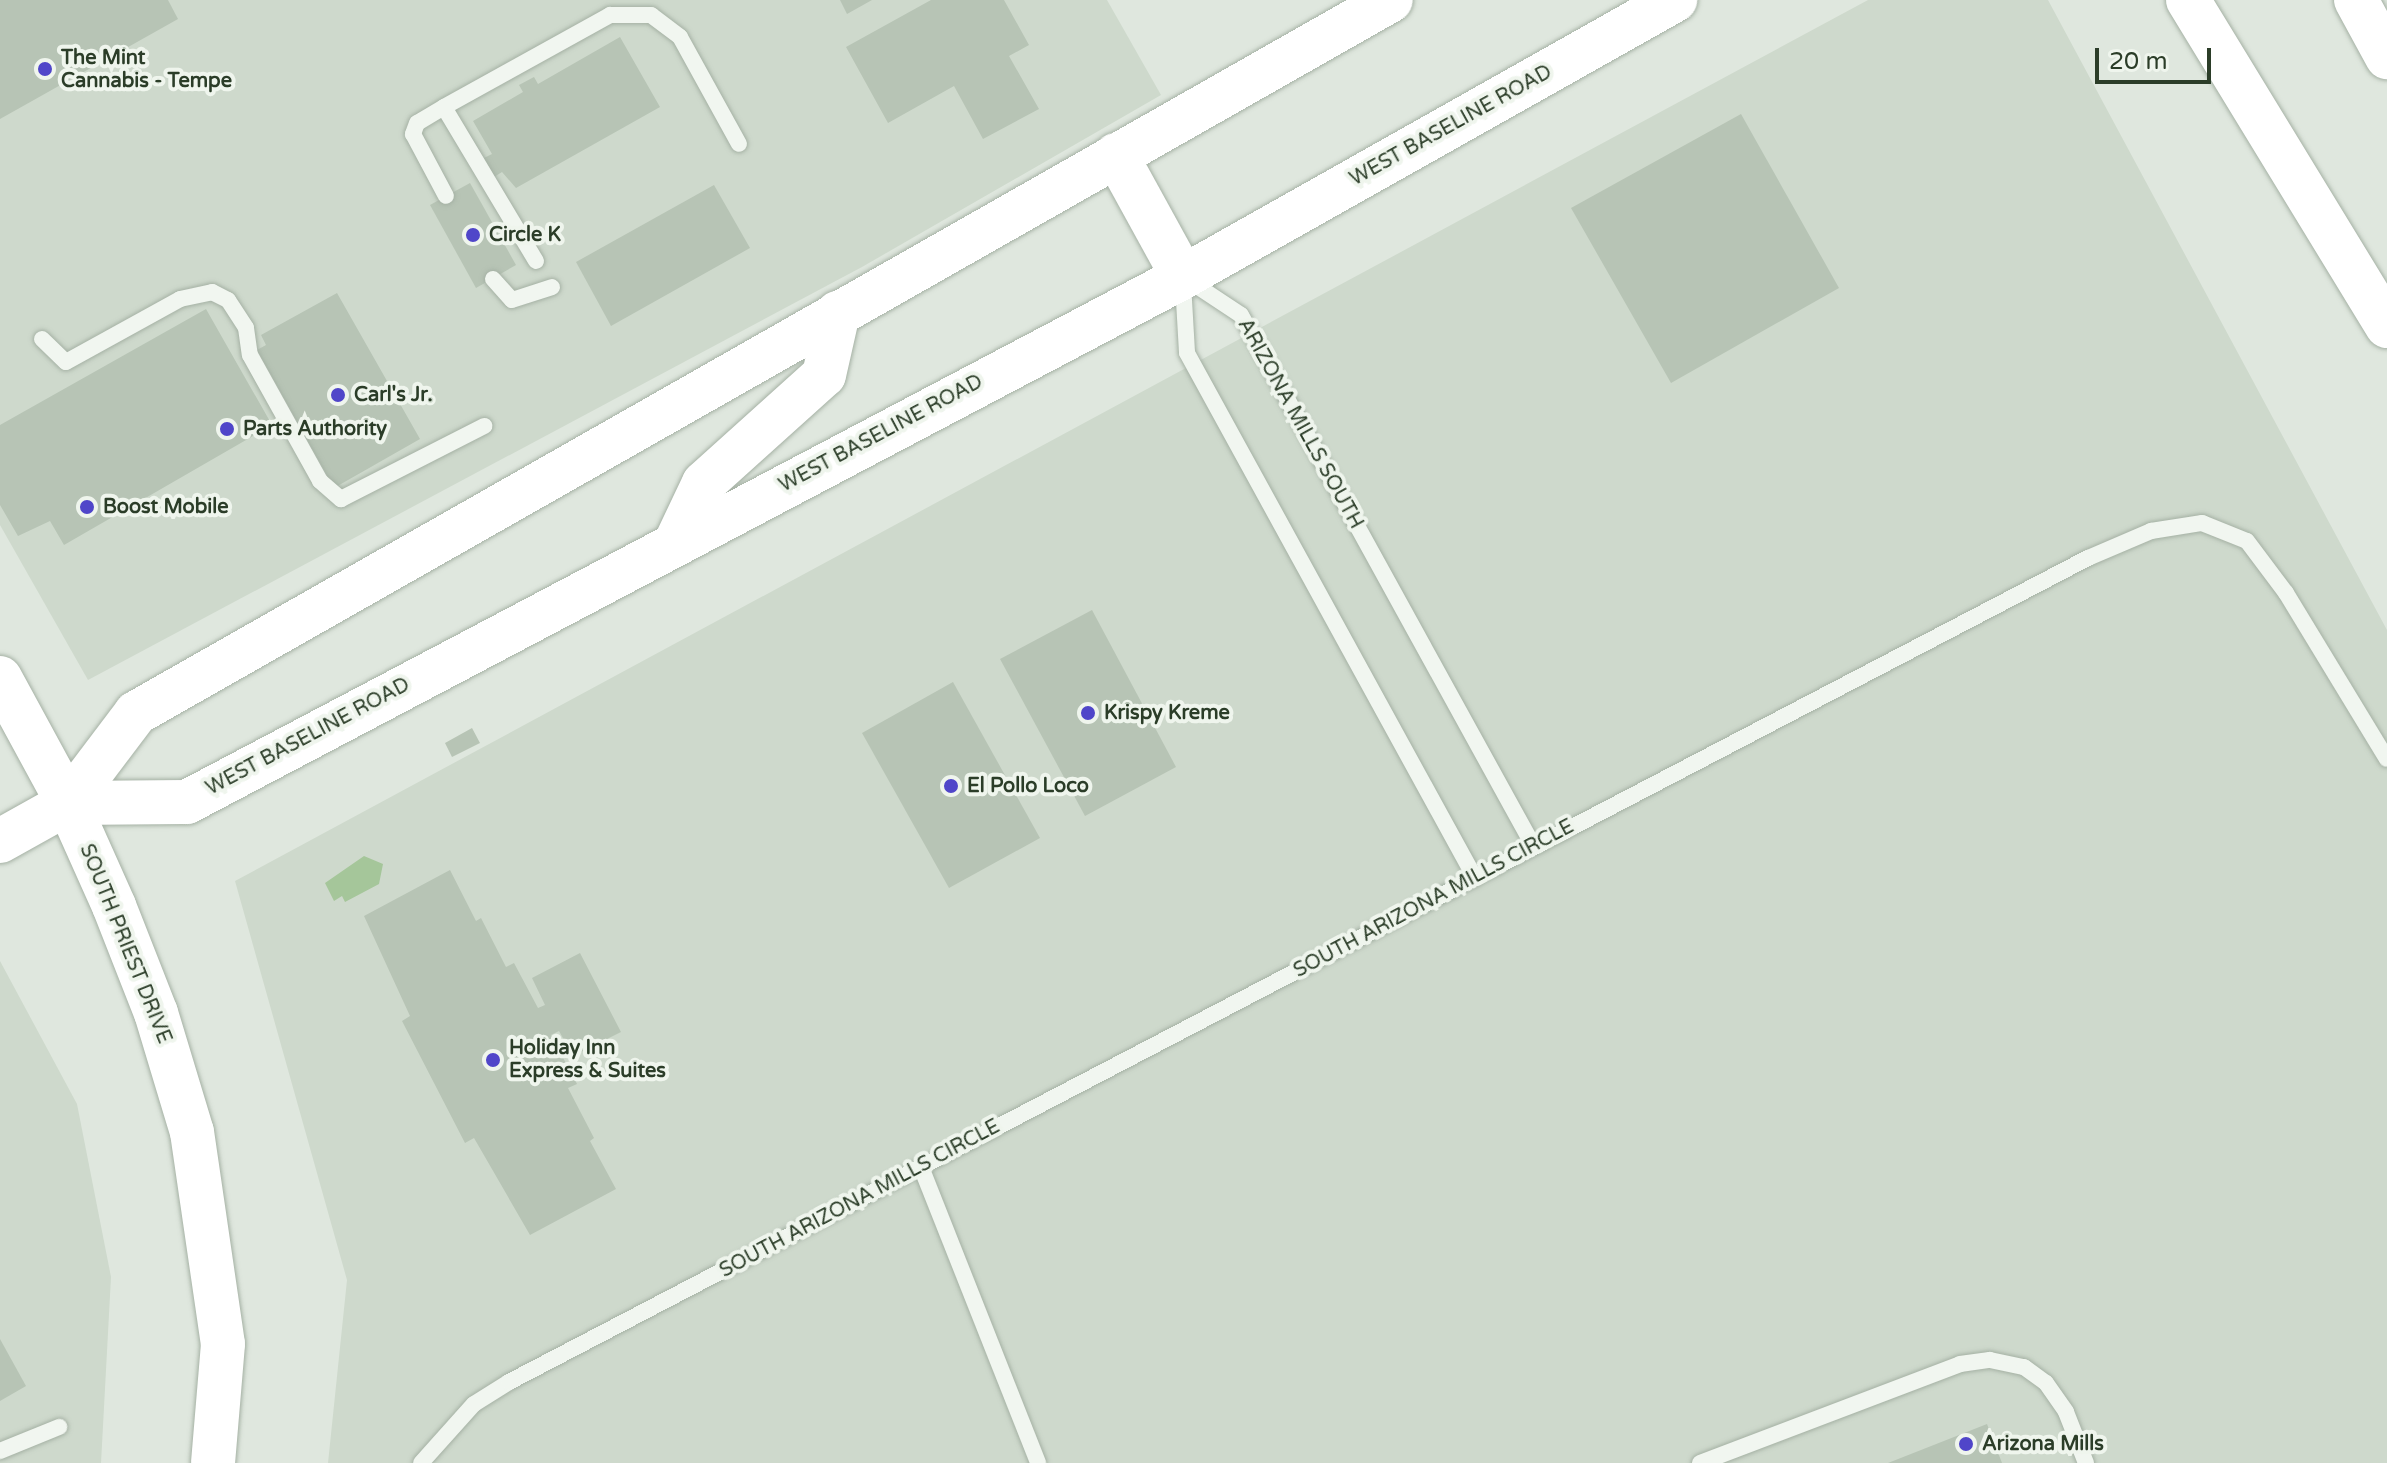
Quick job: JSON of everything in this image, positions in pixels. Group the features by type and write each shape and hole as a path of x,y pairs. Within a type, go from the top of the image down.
{"main road":[{"name":"WEST BASELINE ROAD","path":"0,841 68,803 136,713 1391,0"},
{"name":"WEST BASELINE ROAD","path":"68,803 187,802 1183,277 1675,0"},
{"path":"2188,0 2387,326"},
{"path":"2356,0 2387,57"},
{"path":"1116,155 1183,277"},
{"path":"676,542 704,483 824,375 838,313"},
{"name":"SOUTH PRIEST DRIVE","path":"0,678 68,803 156,1013 192,1132 223,1344 213,1463"}],"lane":[{"path":"446,196 413,134 417,123 610,15 651,15 680,37 739,144"},
{"path":"444,107 536,261"},
{"name":"ARIZONA MILLS SOUTH","path":"1183,277 1241,315 1534,847"},
{"path":"1183,277 1187,353 1475,878"},
{"path":"493,279 512,300 552,287"},
{"path":"42,339 66,362 180,299 212,292 228,300 246,328 250,355 320,481 341,499 356,497 484,426"},
{"name":"SOUTH ARIZONA MILLS CIRCLE","path":"421,1463 474,1404 509,1382 2088,558 2151,531 2202,523 2247,541 2286,593 2387,759"},
{"path":"921,1167 1038,1463"},
{"path":"1700,1463 1960,1364 1990,1360 2024,1367 2046,1383 2066,1412 2086,1463"},
{"path":"0,1451 59,1427"}],"shaded area":[{"path":"0,0 1107,0 1161,95 862,267 88,680 0,525"},
{"name":"Arizona Mills","path":"1868,0 2048,0 2387,630 2387,1463 328,1463 347,1280 235,881"},
{"path":"364,856 383,864 379,884 345,902 342,896 334,901 325,883"},
{"path":"0,961 77,1104 111,1277 101,1463 0,1463"}],"building":[{"name":"The Mint Cannabis - Tempe","path":"0,0 168,0 178,19 0,119"},
{"path":"840,0 872,0 847,14"},
{"path":"931,0 1004,0 1029,45 1009,56 1039,109 983,139 954,86 888,123 846,47"},
{"name":"Circle K","path":"620,37 660,107 516,188 502,172 494,177 484,158 492,154 473,121 523,92 519,85 534,77 538,84"},
{"path":"1741,114 1839,288 1671,383 1571,208"},
{"name":"Circle K","path":"470,183 516,265 476,288 430,205"},
{"name":"Circle K","path":"714,185 750,248 611,326 576,262"},
{"name":"Carl's Jr.","path":"337,293 420,439 334,488 257,350 266,345 261,335"},
{"path":"206,309 272,425 64,545 50,521 18,536 0,505 0,425"},
{"name":"Krispy Kreme","path":"1092,610 1176,767 1085,816 1000,659"},
{"name":"El Pollo Loco","path":"953,682 1040,838 949,888 862,733"},
{"path":"472,728 480,743 452,757 445,743"},
{"name":"Holiday Inn Express & Suites","path":"450,870 476,921 481,918 506,967 514,963 538,1008 545,1005 532,978 580,953 621,1032 573,1056 559,1031 551,1035 577,1084 568,1088 594,1138 590,1141 616,1189 530,1235 474,1138 465,1143 402,1021 410,1016 364,916"},
{"path":"0,1339 26,1386 0,1401"},
{"name":"Arizona Mills","path":"1987,1424 2002,1463 1888,1463"}],"place":[{"name":"The Mint Cannabis - Tempe","path":"45,69"},
{"name":"Circle K","path":"473,235"},
{"name":"Carl's Jr.","path":"338,395"},
{"name":"Parts Authority","path":"227,429"},
{"name":"Boost Mobile","path":"87,507"},
{"name":"Krispy Kreme","path":"1088,713"},
{"name":"El Pollo Loco","path":"951,786"},
{"name":"Holiday Inn Express & Suites","path":"493,1060"},
{"name":"Arizona Mills","path":"1966,1444"}]}
